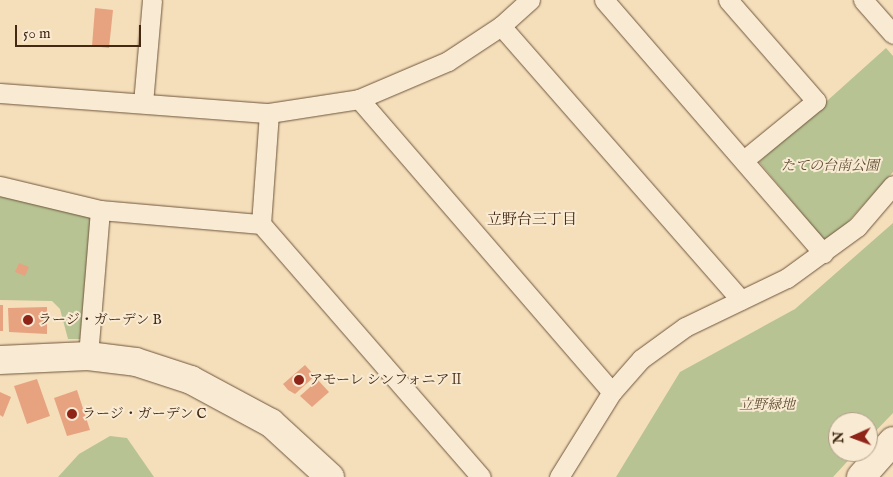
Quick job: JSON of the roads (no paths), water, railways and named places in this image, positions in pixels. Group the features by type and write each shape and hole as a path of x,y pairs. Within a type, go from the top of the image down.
{"street":[{"path":"143,103 152,0"},
{"path":"0,93 269,113 359,99 448,61 501,26 530,0"},
{"path":"604,0 823,253"},
{"path":"728,0 816,101 744,160"},
{"path":"863,0 890,25"},
{"path":"501,26 741,300"},
{"path":"359,99 612,392"},
{"path":"260,224 269,113"},
{"path":"559,477 612,392 641,359 678,333 788,278 857,227 893,185"},
{"path":"0,186 100,210 260,224 481,477"},
{"path":"88,356 100,210"},
{"path":"0,360 88,356 136,362 191,380 241,404 291,437 330,477"},
{"path":"861,477 893,441"}],"place":[{"name":"ラージ・ガーデン B","path":"28,320"},
{"name":"アモーレ シンフォニアⅡ","path":"299,380"},
{"name":"ラージ・ガーデン C","path":"72,414"}],"district":[{"name":"立野台三丁目","path":"532,220"}],"park label":[{"name":"たての台南公園","path":"830,166"},
{"name":"立野緑地","path":"767,405"}]}
